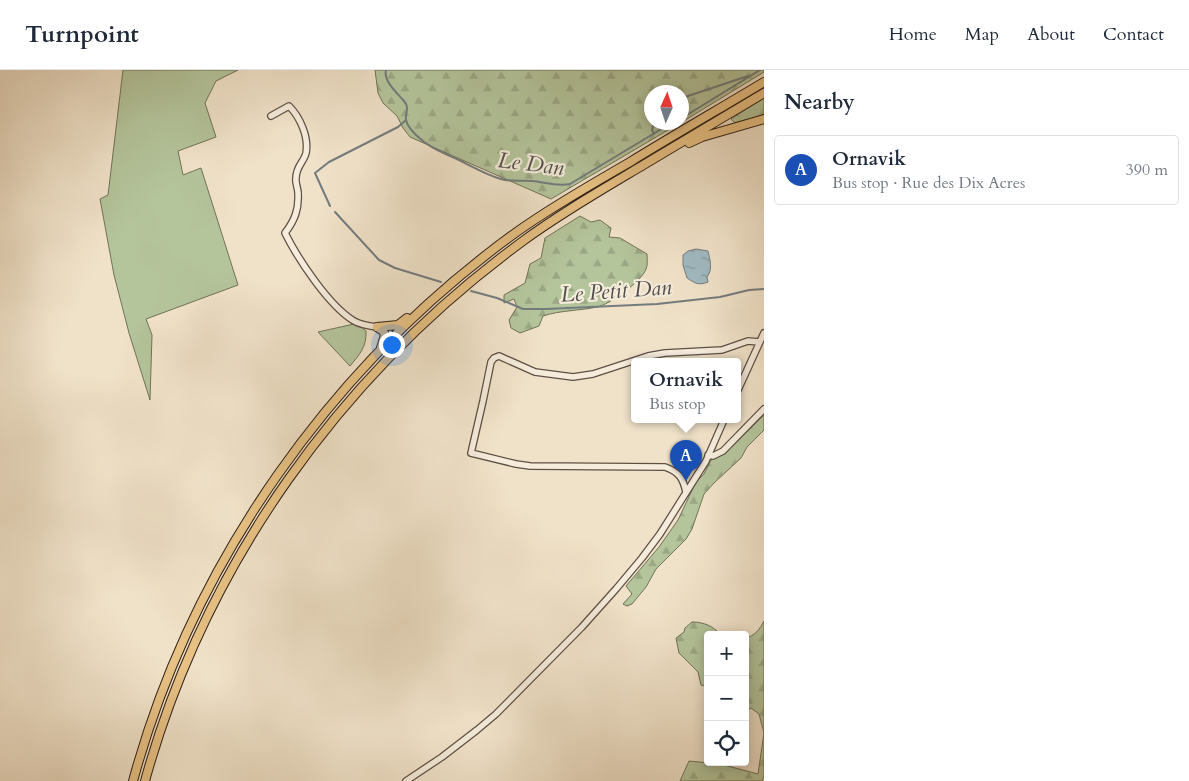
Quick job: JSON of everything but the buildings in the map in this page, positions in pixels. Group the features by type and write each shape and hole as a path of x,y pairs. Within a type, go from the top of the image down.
{"highway":[{"path":"134,781 156,710 175,660 213,581 263,497 307,435 351,382 380,350 416,316 482,258 544,212 764,82"},
{"path":"145,781 156,742 174,693 199,633 223,585 266,511 306,455 363,384 401,345 457,293 492,264 553,220 764,93"},
{"path":"668,150 702,137 764,119"},
{"path":"377,327 395,326 408,317 416,316"},
{"path":"377,327 385,335 380,350"}],"street":[{"path":"271,116 289,106 299,119 306,138 306,154 298,166 296,178 298,193 297,212 285,233 291,245 322,290 340,310 355,321 377,327"},
{"path":"741,383 764,333"},
{"path":"641,358 665,353 722,350 748,341 760,342"},
{"path":"631,361 593,374 573,377 535,372 499,356 494,358 491,362 471,453 530,466 665,467 679,475 686,492"},
{"path":"708,455 713,456 723,451 764,409"},
{"path":"406,781 442,758 496,714 582,627 642,558 660,534 708,455 723,423"}],"green space":[{"path":"123,70 238,70 216,81 205,103 216,137 178,151 183,175 201,168 238,285 146,319 152,335 150,400 129,333 114,275 100,199 108,195"},
{"path":"375,70 764,70 764,72 689,118 689,85 644,85 644,130 668,130 551,199 410,137 397,116 383,103 378,93"},
{"path":"764,98 764,115 735,123 731,119"},
{"path":"580,216 591,222 600,220 611,228 609,237 620,238 647,254 647,266 643,274 624,292 602,305 543,316 539,326 520,333 511,328 509,320 517,307 514,299 504,303 504,295 525,283 530,264 541,258 545,238"},
{"path":"354,324 359,325 366,331 366,337 362,350 350,366 318,332"},
{"path":"764,415 764,430 747,447 741,458 704,494 692,529 686,539 656,569 646,587 632,604 627,606 623,604 632,594 626,586 659,547 678,520 694,486 704,474 711,460 725,453"},
{"path":"764,621 764,733 759,714 751,708 749,709 749,637 761,627"},
{"path":"692,622 708,625 717,631 704,631 704,686 701,685 698,672 679,653 676,638 684,632 685,628"},
{"path":"764,733 764,776 762,781 680,781 689,761 704,762 704,766 728,766 758,774"}],"water":[{"path":"696,249 708,251 710,261 708,282 702,284 687,278 683,265 683,255 688,251"}],"waterway":[{"name":"Le Dan","path":"386,70 389,83 406,104 407,122 416,135 437,150 485,173 505,180 560,185 570,184 660,130"},
{"name":"Le Dan","path":"689,114 760,70"},
{"name":"Le Dan","path":"689,96 748,76"},
{"name":"Le Petit Dan","path":"330,206 315,173 329,162 398,127 406,120"},
{"name":"Le Dan","path":"652,130 654,134"},
{"name":"Le Petit Dan","path":"335,212 379,260 395,268 441,282"},
{"name":"Le Petit Dan","path":"471,291 497,298 523,309 546,309 657,304 720,297 749,290 764,289"}],"place":[{"name":"Ornavik","path":"686,481"}]}
